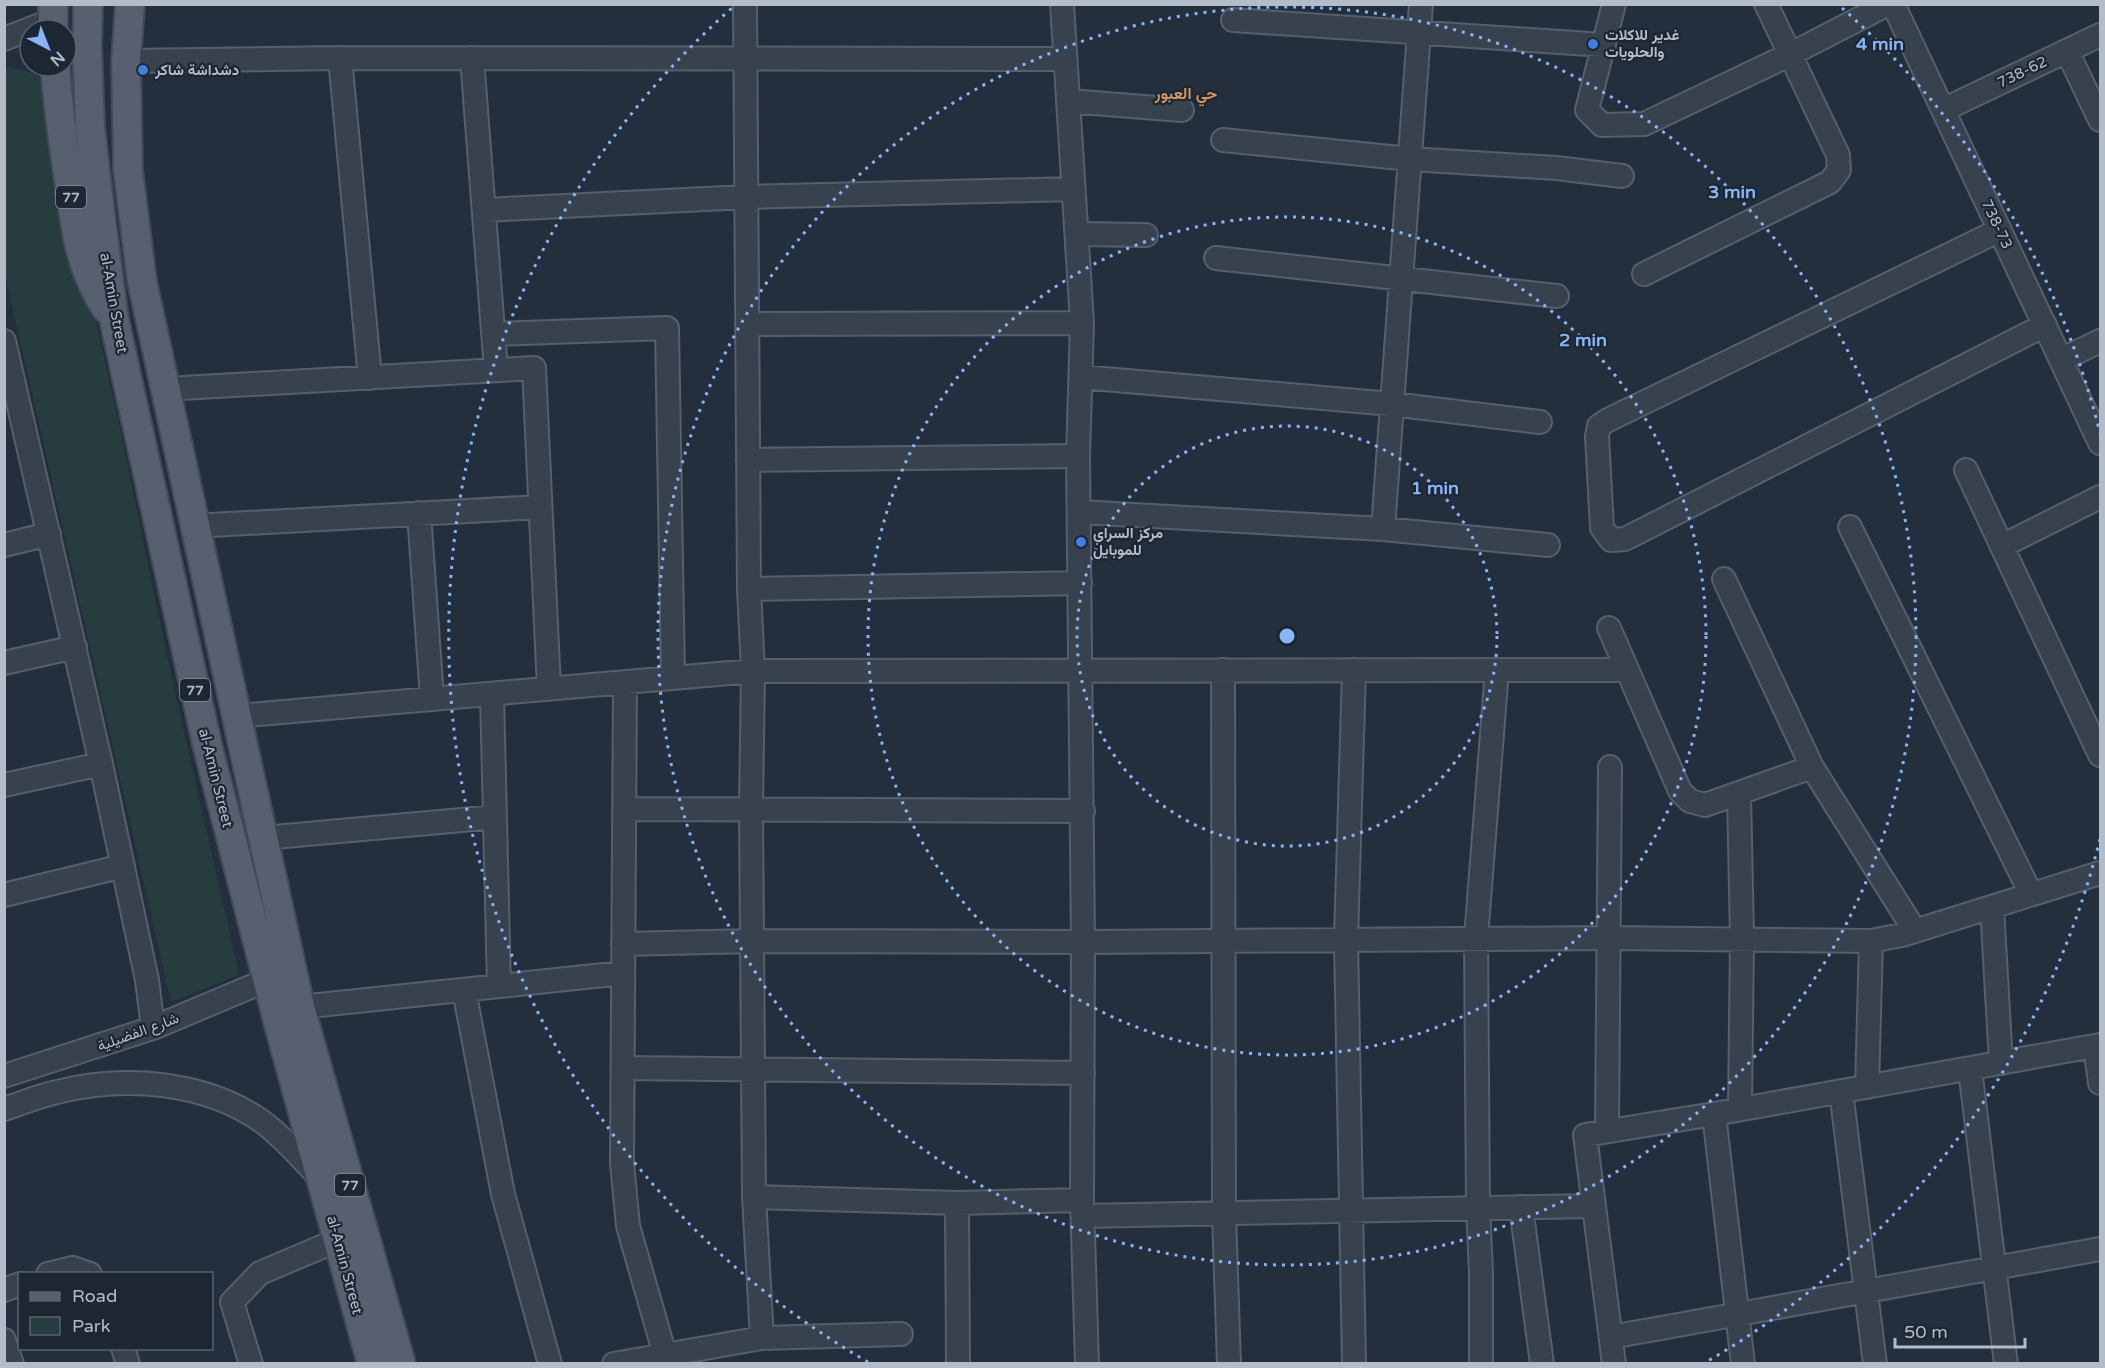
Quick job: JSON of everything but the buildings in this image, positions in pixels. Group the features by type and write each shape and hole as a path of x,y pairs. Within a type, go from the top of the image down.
{"main road":[{"name":"al-Amin Street","path":"88,4 90,126 114,319 207,744 267,980 288,1010 401,1364"},
{"name":"al-Amin Street","path":"130,4 126,61 128,170 142,281 193,526 263,838 288,1010 321,1178 372,1364"},
{"name":"77","path":"56,78 62,137 81,255 97,295 114,319"}],"street":[{"path":"745,4 749,589 753,671 751,809 754,1197 762,1338"},
{"path":"1062,4 1082,323 1078,456 1083,811 1083,1208 1087,1364"},
{"path":"1383,529 1421,4"},
{"path":"1614,4 1587,110 1602,125 1644,124 1791,54 1888,4"},
{"path":"1644,274 1830,182 1839,170 1838,155 1766,4"},
{"name":"738-73","path":"1893,4 2100,443"},
{"path":"1233,20 1604,45"},
{"path":"4,39 18,33"},
{"name":"738-62","path":"1943,110 2100,35"},
{"path":"2067,51 2100,120"},
{"path":"340,58 370,378"},
{"path":"126,61 340,58 1065,59"},
{"path":"472,58 496,370"},
{"path":"1068,101 1182,110"},
{"path":"1223,140 1410,159 1556,168 1622,176"},
{"path":"484,210 746,197 1073,189"},
{"path":"2000,230 1599,426 1597,436 1602,528 1611,540 1625,540 2045,325"},
{"path":"1077,234 1146,235"},
{"path":"1216,258 1557,296"},
{"path":"747,324 1082,323"},
{"path":"494,334 668,328 673,678"},
{"path":"4,341 14,422 49,534 75,647 148,988 153,1028"},
{"path":"2061,360 2100,341"},
{"path":"165,389 534,368 549,689"},
{"path":"1081,376 1392,404 1540,422"},
{"path":"748,460 1078,456"},
{"path":"1966,470 2100,755"},
{"path":"2002,546 2100,497"},
{"path":"193,526 540,507"},
{"path":"1080,512 1383,529 1548,545"},
{"path":"419,513 432,699"},
{"path":"1850,526 2031,894"},
{"path":"4,544 49,534"},
{"path":"1724,579 1812,766 1915,931"},
{"path":"749,589 1080,583"},
{"path":"1609,628 1680,791 1690,801 1705,805 1812,766"},
{"path":"4,663 75,647"},
{"path":"1223,670 1224,1214 1229,1364"},
{"path":"1354,670 1346,939 1354,1364"},
{"path":"1481,1364 1476,938 1497,670"},
{"path":"236,716 753,671 1627,670"},
{"path":"625,682 622,1163 628,1226 665,1355"},
{"path":"492,694 499,986"},
{"path":"4,785 101,764"},
{"path":"1607,1130 1610,767"},
{"path":"1739,793 1742,939 1740,1109"},
{"path":"624,808 1083,811"},
{"path":"263,838 495,817"},
{"path":"4,895 123,866"},
{"path":"623,944 752,941 1083,942 1476,938 1871,941 1915,931 2100,873"},
{"path":"1992,906 2001,1063"},
{"path":"1867,1087 1871,941"},
{"path":"288,1010 623,973"},
{"name":"شارع الفضيلية","path":"4,1076 153,1028 267,980"},
{"path":"464,990 503,1194 550,1364"},
{"path":"1614,1364 1585,1135 2098,1045 2100,1083"},
{"path":"622,1068 1083,1073"},
{"path":"1970,1068 2006,1364"},
{"path":"4,1109 57,1092 91,1085 127,1083 163,1085 198,1091 229,1103 264,1123 283,1138 321,1178"},
{"path":"1841,1091 1875,1364"},
{"path":"1714,1114 1743,1364"},
{"path":"754,1197 1224,1214 1594,1206"},
{"path":"957,1203 958,1364"},
{"path":"1521,1207 1542,1364"},
{"path":"251,1364 232,1302 260,1273 338,1240"},
{"path":"1611,1337 2100,1249"},
{"path":"56,1272 72,1268 84,1272"},
{"path":"614,1364 665,1355 734,1353 762,1338 901,1334"},
{"path":"4,1340 12,1364"}],"green space":[{"path":"4,68 18,69 18,78 40,78 120,428 168,661 239,975 171,1002 5,275"}],"place":[{"name":"غدير للاكلات والحلويات","path":"1593,44"},
{"name":"دشداشة شاكر","path":"143,70"},
{"name":"مركز السراي للموبايل","path":"1081,542"}],"district":[{"name":"حي العبور","path":"1186,94"}]}
